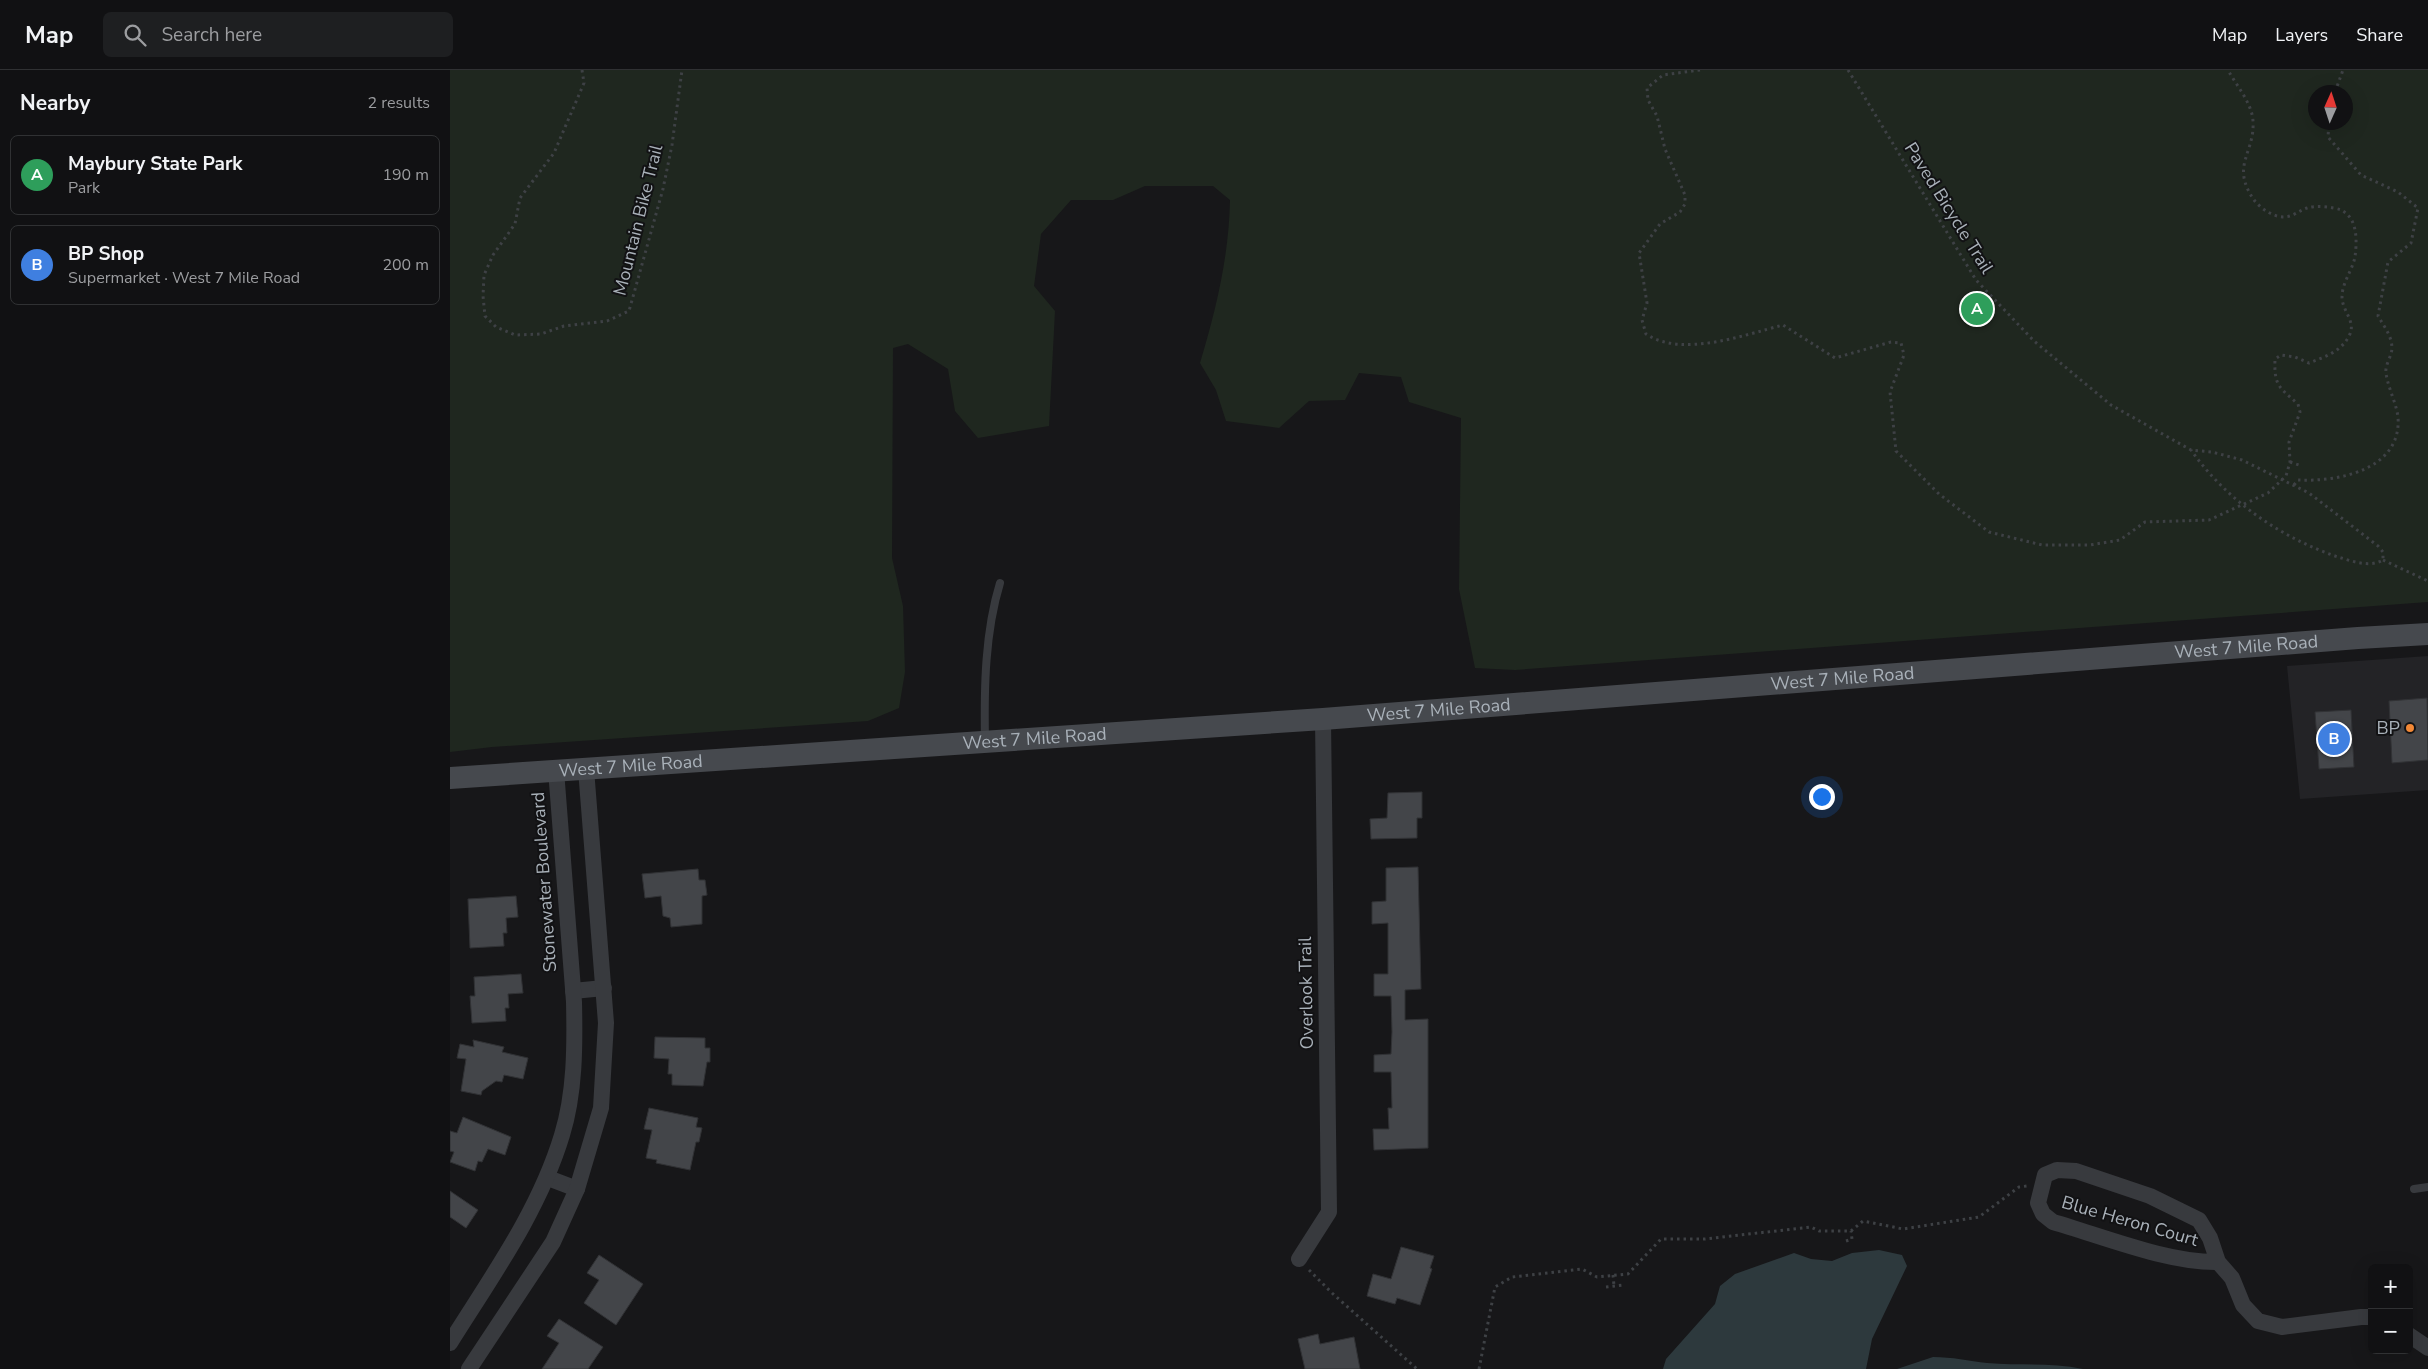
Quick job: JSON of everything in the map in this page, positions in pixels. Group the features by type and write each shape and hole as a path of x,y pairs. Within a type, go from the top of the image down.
{"street":[{"name":"West 7 Mile Road","path":"450,778 1323,719 2428,634"},
{"name":"Overlook Trail","path":"1299,1259 1329,1212 1323,719"},
{"path":"470,1369 553,1242 578,1189 601,1108 606,1049 604,988 586,768"},
{"name":"Stonewater Boulevard","path":"450,1343 524,1226 548,1178 563,1134 571,1093 574,1038 573,991 556,770"},
{"name":"Stonewater Boulevard","path":"573,991 604,988"},
{"name":"Blue Heron Court","path":"2218,1262 2199,1262 2171,1256 2053,1222 2043,1214 2038,1203 2040,1187 2045,1175 2057,1170 2076,1171 2150,1196 2199,1220 2210,1238 2218,1262 2232,1278 2243,1306 2258,1321 2282,1328 2368,1317"},
{"path":"548,1178 578,1189"},
{"path":"2413,1338 2428,1348"}],"lane":[{"path":"985,742 991,612 1000,582"},
{"path":"2414,1189 2428,1187"}],"path":[{"name":"Mountain Bike Trail","path":"582,70 584,83 554,153 520,198 515,224 493,255 484,275 483,296 486,316 496,327 515,334 541,334 564,326 607,321 629,311 663,189 672,145 682,70"},
{"path":"1700,70 1663,75 1647,88 1648,100 1657,116 1665,149 1685,195 1685,204 1680,212 1660,224 1639,253 1647,303 1642,320 1646,334 1665,343 1684,346 1784,325 1835,358 1891,342 1901,343 1904,356 1890,392 1896,451 1939,494 1989,532 2042,545 2090,545 2120,540 2145,522 2209,520 2268,493 2286,476 2290,462 2290,442 2300,412 2298,404 2279,388 2274,378 2274,359 2281,355 2295,357 2309,363 2334,353 2350,336 2352,326 2344,309 2342,296 2355,258 2355,227 2351,217 2341,210 2309,207 2289,217 2280,218 2269,213 2255,200 2243,176 2243,163 2250,149 2253,121 2250,107 2228,70"},
{"name":"Paved Bicycle Trail","path":"1848,70 1976,280 2034,341 2111,405 2191,450 2212,452 2242,460 2309,493 2364,533 2383,552 2383,560 2371,564 2326,553 2269,524 2205,470 2191,450"},
{"path":"2338,85 2343,70"},
{"path":"2294,485 2298,480 2342,477 2373,466 2385,455 2395,440 2398,418 2386,371 2392,351 2392,339 2378,316 2388,262 2411,243 2418,208 2398,192 2361,175 2328,137 2328,130"},
{"path":"2290,462 2302,466"},
{"path":"2383,560 2428,581"},
{"path":"1480,1369 1496,1287 1512,1277 1582,1269 1597,1277 1628,1274 1661,1239 1705,1239 1811,1227 1819,1231 1851,1231 1864,1221 1903,1228 1979,1217 2019,1187 2040,1187"},
{"path":"1846,1241 1852,1239 1851,1231"},
{"path":"1299,1259 1332,1293 1417,1369"},
{"path":"1613,1275 1614,1286"},
{"path":"1606,1287 1623,1285"}],"shaded area":[{"path":"450,70 2428,70 2428,602 1515,670 1475,668 1459,589 1461,418 1409,402 1401,377 1359,373 1345,400 1309,401 1279,428 1226,421 1216,390 1200,363 1221,283 1227,242 1230,200 1213,186 1145,186 1113,200 1071,200 1041,234 1034,286 1055,311 1049,426 978,438 955,411 948,369 908,344 893,348 892,558 903,606 905,672 899,708 868,721 492,747 450,752"},
{"path":"2428,656 2428,790 2300,799 2287,666"},
{"path":"1879,1250 1902,1255 1907,1266 1872,1339 1866,1369 1663,1369 1666,1359 1715,1304 1720,1286 1735,1274 1794,1253 1811,1259 1832,1261 1852,1253"},
{"path":"1933,1357 1999,1364 2059,1366 2083,1369 1897,1369"}],"building":[{"path":"2427,698 2428,760 2392,763 2389,701"},
{"path":"2351,710 2354,767 2319,769 2315,712"},
{"path":"1422,792 1422,818 1417,818 1417,838 1371,839 1370,819 1387,818 1388,793"},
{"path":"1418,867 1421,989 1405,990 1405,1020 1428,1019 1428,1148 1374,1150 1373,1129 1389,1129 1388,1108 1392,1108 1391,1072 1374,1072 1374,1055 1391,1054 1392,1032 1391,996 1374,996 1374,974 1388,974 1388,923 1372,924 1372,902 1386,901 1386,868"},
{"path":"698,869 699,880 705,880 707,895 702,896 702,924 671,927 670,918 663,916 661,896 645,898 642,874"},
{"path":"516,896 518,917 506,918 507,933 503,933 504,946 470,948 468,899"},
{"path":"521,974 523,993 508,994 509,1008 505,1008 506,1021 472,1023 470,996 475,996 474,977"},
{"path":"655,1037 705,1038 705,1048 710,1048 710,1062 707,1062 703,1086 672,1085 672,1074 668,1074 669,1059 654,1058"},
{"path":"473,1040 504,1047 502,1052 528,1058 523,1079 504,1075 502,1082 496,1081 482,1091 481,1095 461,1091 466,1059 457,1058 460,1044 474,1047"},
{"path":"649,1108 698,1118 696,1127 702,1128 699,1142 696,1142 690,1170 656,1163 657,1160 646,1158 652,1130 644,1129"},
{"path":"463,1117 511,1137 505,1155 488,1149 482,1162 478,1161 475,1171 450,1162 454,1152 450,1151 450,1131 457,1133"},
{"path":"450,1191 478,1210 466,1228 450,1217"},
{"path":"1401,1247 1434,1256 1430,1268 1432,1269 1420,1305 1397,1298 1395,1304 1367,1296 1373,1274 1391,1279"},
{"path":"599,1255 643,1284 616,1325 584,1303 599,1280 587,1273"},
{"path":"559,1319 603,1347 588,1369 542,1369 559,1343 547,1336"},
{"path":"1318,1334 1320,1344 1354,1337 1360,1369 1305,1369 1298,1339"}],"place":[{"name":"Maybury State Park","path":"1977,309"},
{"name":"BP","path":"2410,728"},
{"name":"BP Shop","path":"2334,739"}]}
